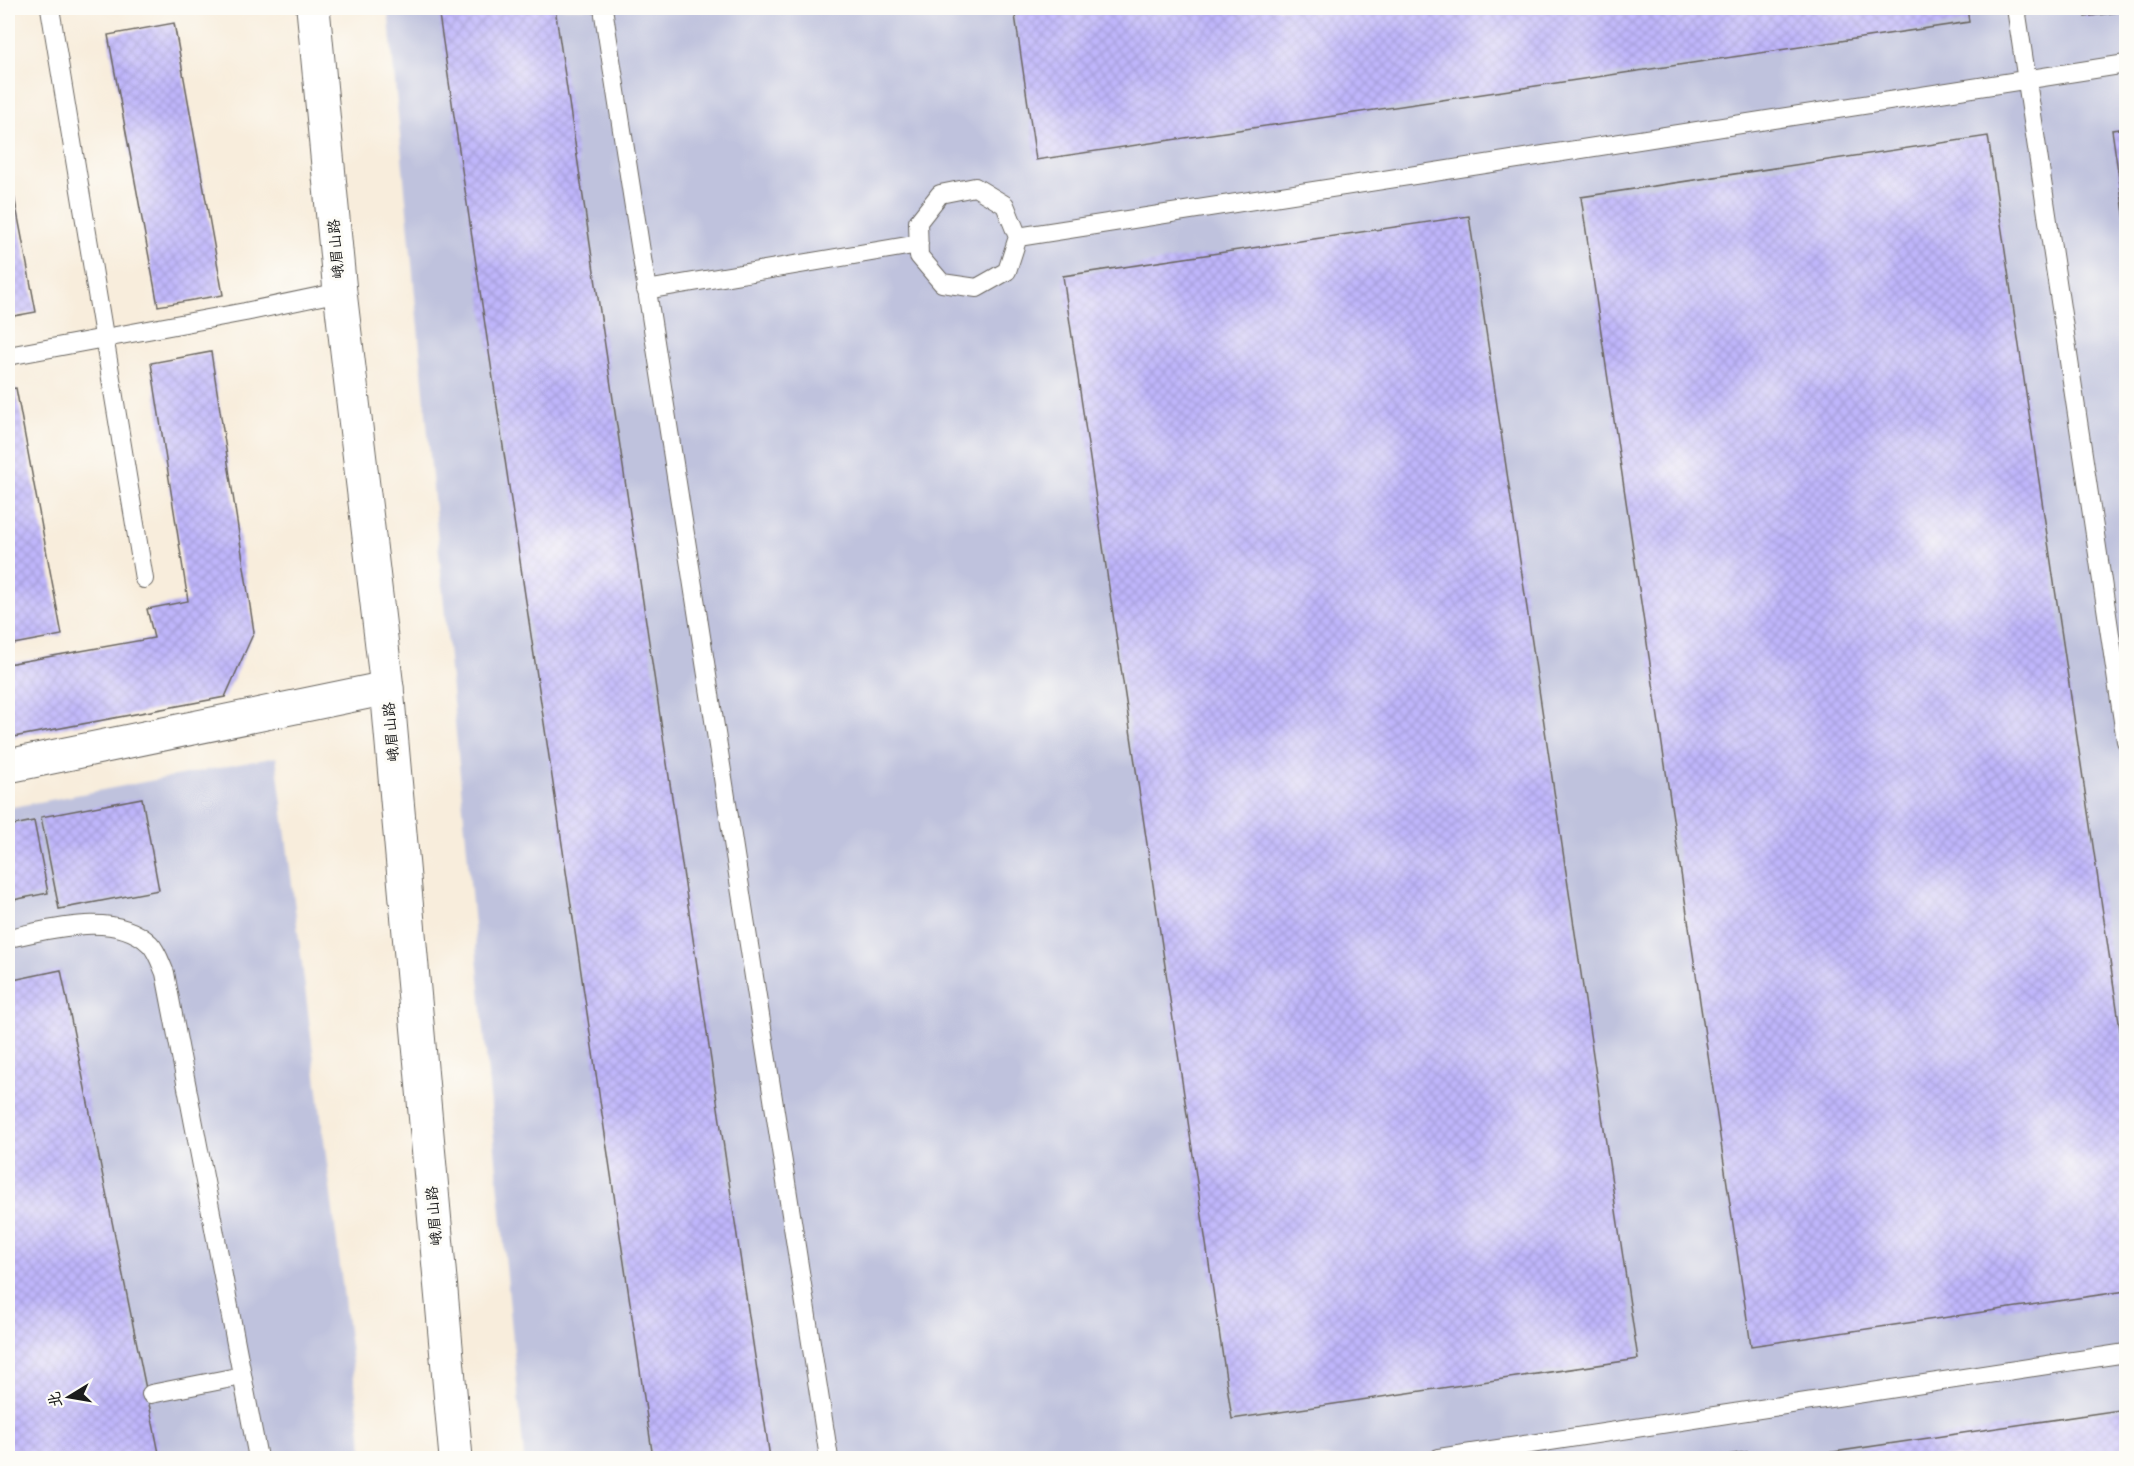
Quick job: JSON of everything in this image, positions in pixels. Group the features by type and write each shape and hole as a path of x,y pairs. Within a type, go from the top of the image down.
{"street":[{"path":"293,8 320,81"},
{"name":"峨眉山路","path":"313,8 340,292 387,688 456,1458"},
{"path":"320,81 326,8"},
{"path":"8,766 387,688"}],"lane":[{"path":"50,8 144,579"},
{"path":"603,8 829,1458"},
{"path":"2016,8 2127,741"},
{"path":"1018,237 2127,64"},
{"path":"975,187 1005,205 1018,237 1007,271 977,288 942,283 919,256 918,222 940,194 975,187"},
{"path":"646,290 919,244"},
{"path":"8,356 340,292"},
{"path":"8,938 81,924 126,928 151,945 165,973 258,1458"},
{"path":"1439,1458 2127,1353"},
{"path":"151,1394 242,1376"}],"shaded area":[{"path":"388,8 2126,8 2126,1458 524,1458"},
{"path":"276,757 364,1458 8,1458 8,808"}],"building":[{"path":"438,8 555,8 770,1458 653,1458"},
{"path":"1014,8 1967,8 1969,22 1036,160"},
{"path":"2084,8 2126,8 2126,11 2085,17"},
{"path":"174,23 223,295 158,306 108,35"},
{"path":"2126,128 2126,220 2125,220 2112,130"},
{"path":"1988,136 2126,1069 2126,1291 1751,1346 1581,197"},
{"path":"8,164 36,312 8,317"},
{"path":"1469,216 1638,1359 1232,1419 1063,276"},
{"path":"211,352 254,632 225,697 8,738 8,664 154,638 147,609 188,601 151,363"},
{"path":"16,388 62,635 8,645 8,389"},
{"path":"142,798 159,890 59,909 41,817"},
{"path":"34,821 48,893 8,901 8,826"},
{"path":"61,970 160,1458 8,1458 8,981"},
{"path":"2126,1409 2126,1458 1800,1458 1800,1457"},
{"path":"1747,1452 1747,1458 1715,1458 1715,1457"}]}
